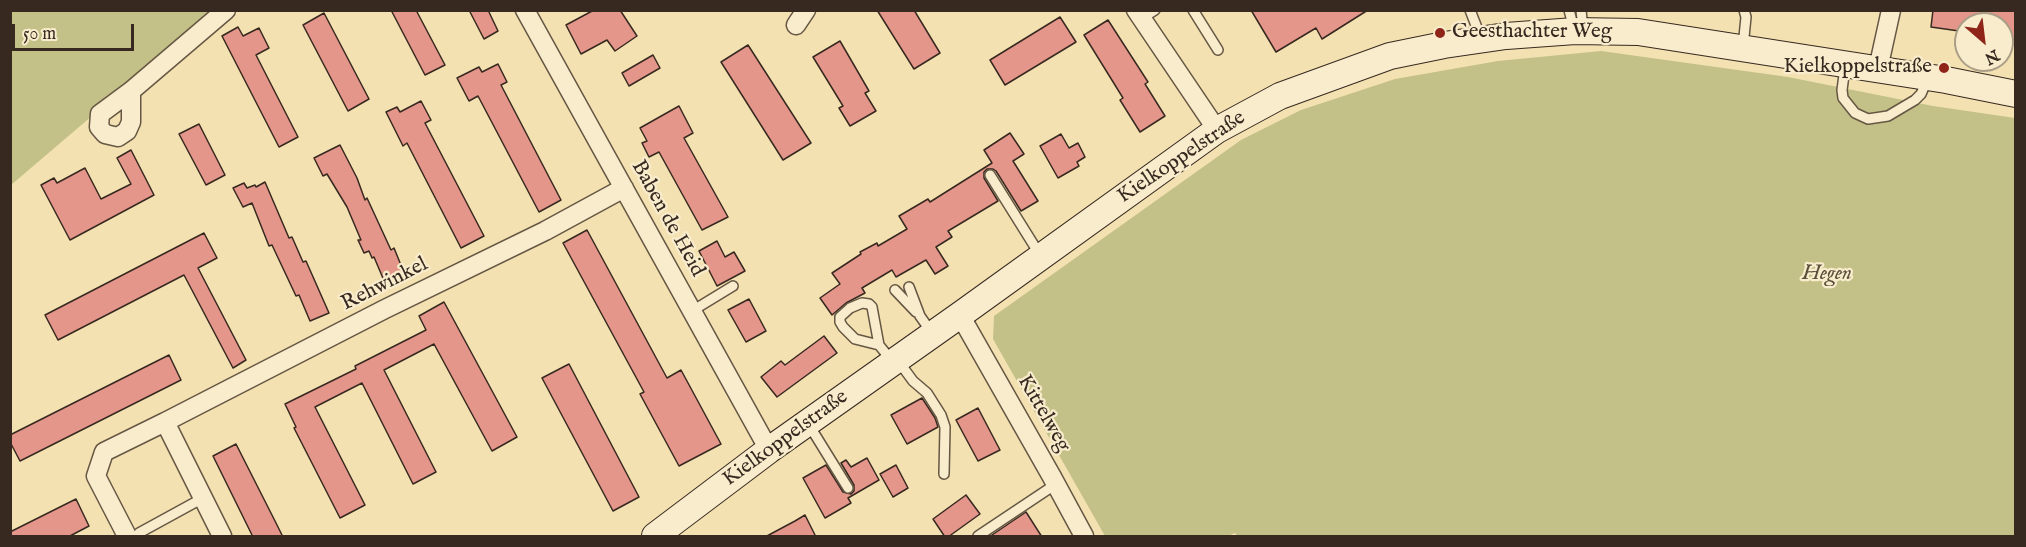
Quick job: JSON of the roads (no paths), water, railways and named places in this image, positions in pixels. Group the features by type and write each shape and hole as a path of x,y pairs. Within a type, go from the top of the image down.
{"street":[{"path":"131,91 226,10"},
{"name":"Baben de Heid","path":"525,10 769,450"},
{"path":"1878,69 1891,10"},
{"path":"1144,13 1217,130"},
{"name":"Kielkoppelstraße","path":"659,535 769,450 808,423 927,326 960,315 1217,130 1280,96 1379,60 1443,45 1482,40 1577,21 1743,50 1878,69 2016,94"},
{"name":"Rehwinkel","path":"133,535 96,476 104,452 385,309 545,231 624,188"},
{"name":"Kittelweg","path":"960,315 1084,537"},
{"path":"165,422 222,537"}],"lane":[{"path":"1193,10 1218,50"},
{"path":"1470,10 1482,40"},
{"path":"1743,50 1746,17 1744,10"},
{"path":"1845,65 1842,90 1844,98 1855,113 1868,119 1888,116 1915,100 1921,94 1928,78"},
{"path":"990,175 1042,257"},
{"path":"692,311 733,286"},
{"path":"909,287 927,326"},
{"path":"895,290 927,326"},
{"path":"890,356 869,304 862,303 850,308 840,317 843,327 855,339 890,356 927,393 941,415 945,427 945,474"},
{"path":"808,423 848,488"},
{"path":"978,537 1056,484"},
{"path":"133,535 203,498"}],"place":[{"name":"Geesthachter Weg","path":"1440,33"},
{"name":"Kielkoppelstraße","path":"1944,68"}],"park label":[{"name":"Hegen","path":"1827,275"}]}
